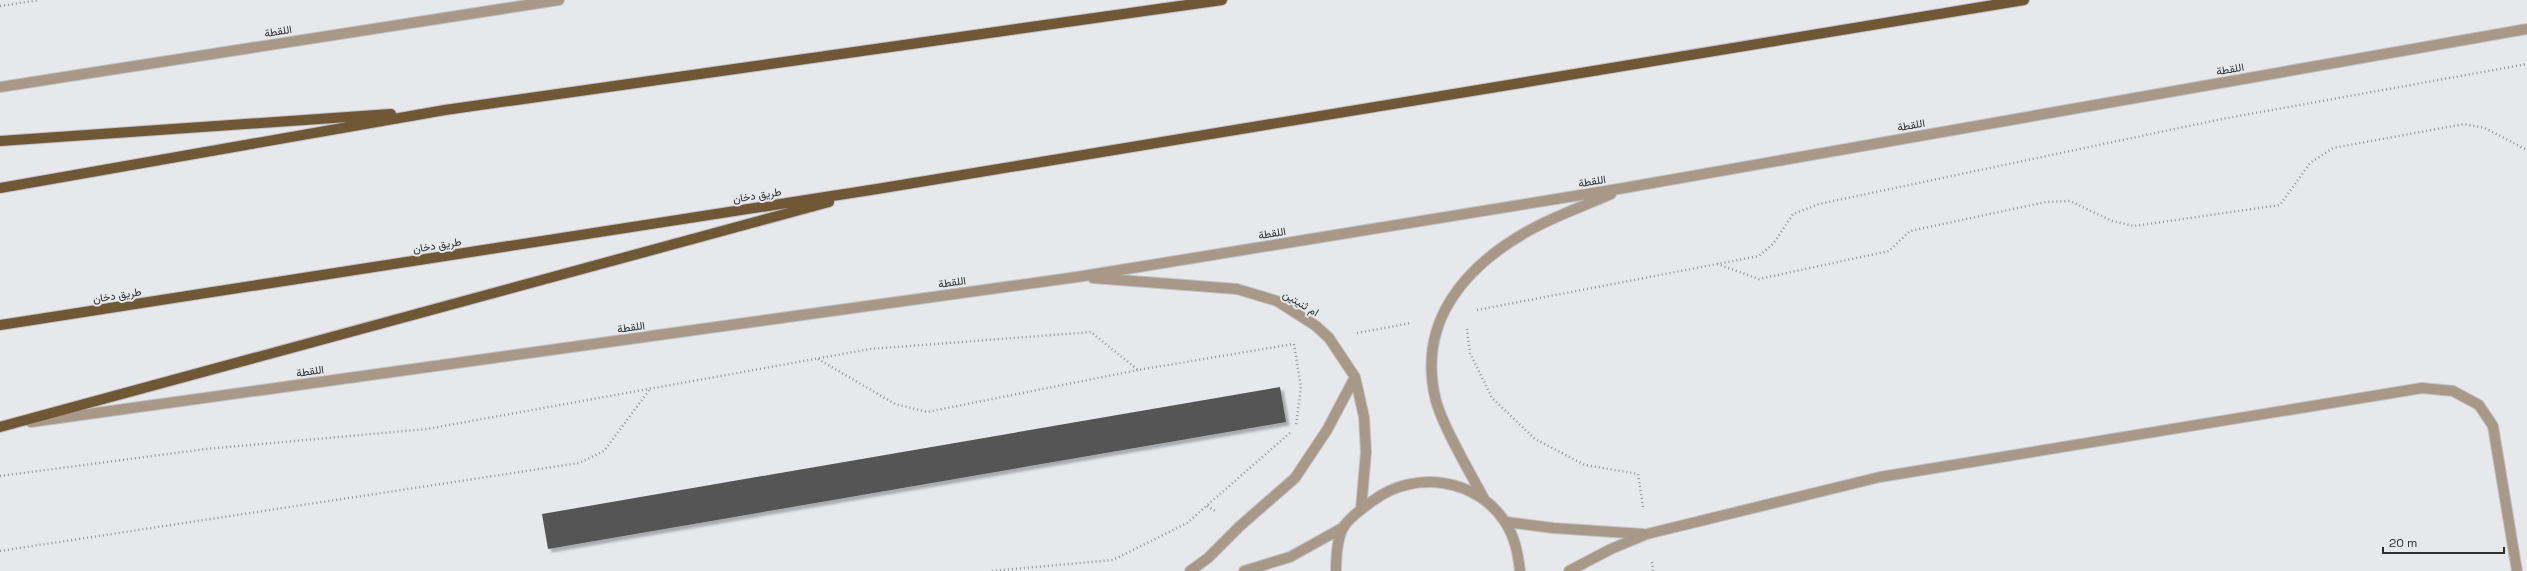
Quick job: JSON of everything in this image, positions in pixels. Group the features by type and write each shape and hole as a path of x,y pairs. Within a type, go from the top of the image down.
{"main road":[{"path":"0,188 445,110 1222,0"},
{"path":"0,427 877,189 2024,0"},
{"path":"0,141 445,110"},
{"name":"طريق دخان","path":"0,325 877,189"}],"street":[{"name":"اللقطة","path":"0,86 559,0"},
{"name":"اللقطة","path":"15,424 1077,277 1624,188 2527,29"},
{"path":"1520,571 1518,548 1506,522 1484,499 1437,402 1431,372 1432,343 1441,317 1465,279 1493,254 1531,230 1624,188"},
{"name":"ام ثنيتين","path":"1077,277 1237,289 1277,301 1316,326 1329,338 1355,377 1364,417 1366,452 1361,509"},
{"path":"1190,571 1208,558 1240,526 1295,478 1327,430 1355,377"},
{"path":"1569,571 1611,549 1647,534 1880,477 2422,388 2453,391 2479,405 2493,426 2517,571"},
{"path":"1244,571 1290,557 1344,526 1361,509 1388,489 1420,481 1454,485 1484,499"},
{"path":"1506,522 1592,532 1647,534"},
{"path":"1336,571 1336,558 1344,526"}],"path":[{"path":"0,6 39,0"},
{"path":"1716,264 1760,280 1889,251 1910,231 2046,202 2070,201 2112,221 2134,226 2280,205 2310,163 2333,148 2464,124 2485,128 2527,150"},
{"path":"1467,326 1470,353 1492,398 1535,439 1586,465 1638,474 1653,571"},
{"path":"992,571 1113,560 1187,523 1296,428 1302,387 1294,344"},
{"path":"817,359 895,404 927,412 1138,370"},
{"path":"0,551 579,463 604,451 650,389"}],"building":[{"path":"1280,387 1286,422 548,549 542,514"}]}
